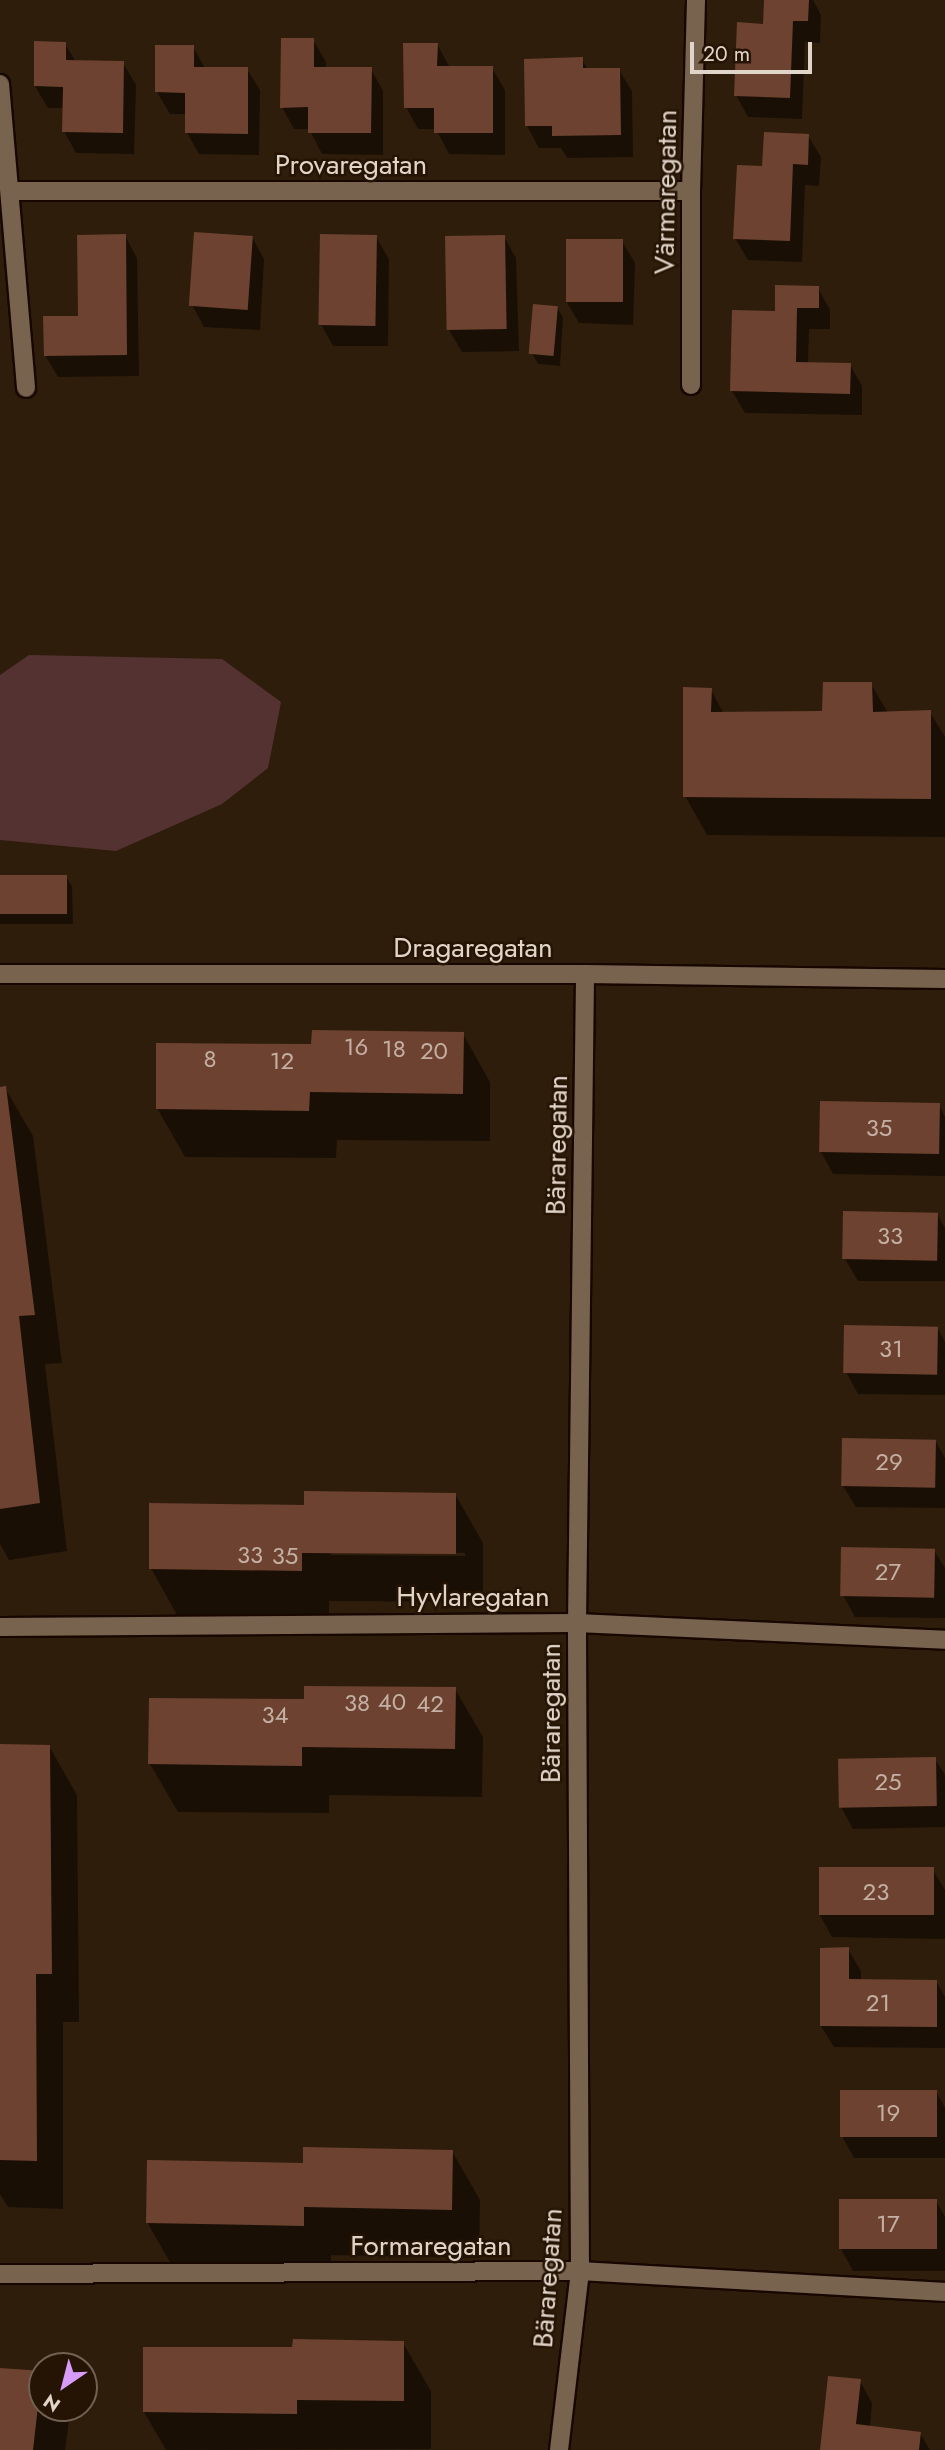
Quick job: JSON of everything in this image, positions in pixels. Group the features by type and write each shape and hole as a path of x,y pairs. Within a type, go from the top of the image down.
{"street":[{"name":"Värmaregatan","path":"691,386 691,191 696,0"},
{"path":"0,84 26,388"},
{"name":"Provaregatan","path":"11,191 691,191"},
{"name":"Dragaregatan","path":"0,974 585,974 945,979"},
{"name":"Bäraregatan","path":"558,2450 580,2271 577,1623 585,974"},
{"name":"Hyvlaregatan","path":"0,1627 577,1623 945,1640"},
{"name":"Formaregatan","path":"0,2274 580,2271 945,2292"}],"shaded area":[{"path":"29,655 222,659 281,702 268,768 222,804 116,851 0,840 0,675"}],"building":[{"path":"764,0 809,0 808,21 793,21 790,98 734,96 737,22 763,24"},
{"path":"281,38 314,38 314,67 372,67 371,133 308,133 308,107 280,108"},
{"path":"34,41 66,42 66,60 124,61 123,133 62,132 63,87 34,86"},
{"path":"403,43 438,43 437,66 493,66 493,133 434,133 434,108 404,108"},
{"path":"155,45 194,45 194,67 248,67 248,134 185,133 185,93 155,92"},
{"path":"583,57 583,68 620,68 621,135 552,136 552,126 525,126 524,59"},
{"path":"764,132 809,134 808,165 793,164 790,241 733,239 737,165 762,166"},
{"path":"194,232 253,236 248,310 189,306"},
{"path":"126,234 127,355 44,356 43,316 78,316 77,235"},
{"path":"320,234 377,235 375,326 318,325"},
{"path":"505,235 507,329 447,330 445,236"},
{"path":"566,239 623,239 623,302 566,302"},
{"path":"775,285 819,286 819,308 797,308 796,362 851,363 850,394 730,391 732,310 775,311"},
{"path":"533,304 558,306 554,356 529,354"},
{"path":"823,682 872,682 873,712 931,710 931,799 683,797 683,687 712,688 711,712 822,711"},
{"path":"0,875 67,875 67,914 0,914"},
{"path":"312,1030 464,1032 463,1094 310,1092 309,1111 156,1109 156,1043 311,1044"},
{"path":"6,1086 35,1315 19,1316 40,1503 0,1509 0,1087"},
{"path":"820,1101 940,1103 939,1154 819,1152"},
{"path":"843,1211 938,1213 937,1261 842,1259"},
{"path":"844,1325 938,1327 937,1375 843,1373"},
{"path":"842,1438 936,1440 935,1488 841,1486"},
{"path":"304,1491 456,1493 456,1554 302,1553 302,1571 149,1569 149,1503 304,1505"},
{"path":"841,1547 935,1549 934,1598 840,1596"},
{"path":"304,1686 456,1687 455,1749 302,1747 302,1766 148,1764 149,1698 304,1699"},
{"path":"0,1744 50,1745 52,1974 36,1974 37,2161 0,2160"},
{"path":"936,1757 937,1806 839,1808 838,1759"},
{"path":"819,1867 934,1867 934,1915 819,1915"},
{"path":"849,1947 849,1979 937,1980 937,2027 820,2026 820,1948"},
{"path":"840,2090 937,2090 937,2137 840,2137"},
{"path":"303,2147 453,2150 452,2210 304,2207 304,2226 146,2223 147,2160 303,2163"},
{"path":"839,2199 937,2199 937,2249 839,2249"},
{"path":"293,2339 404,2341 404,2401 297,2400 297,2414 143,2412 143,2347 292,2347"},
{"path":"0,2368 28,2370 28,2422 36,2422 33,2450 0,2450"},
{"path":"828,2376 861,2379 856,2424 921,2432 919,2450 820,2450"}]}
